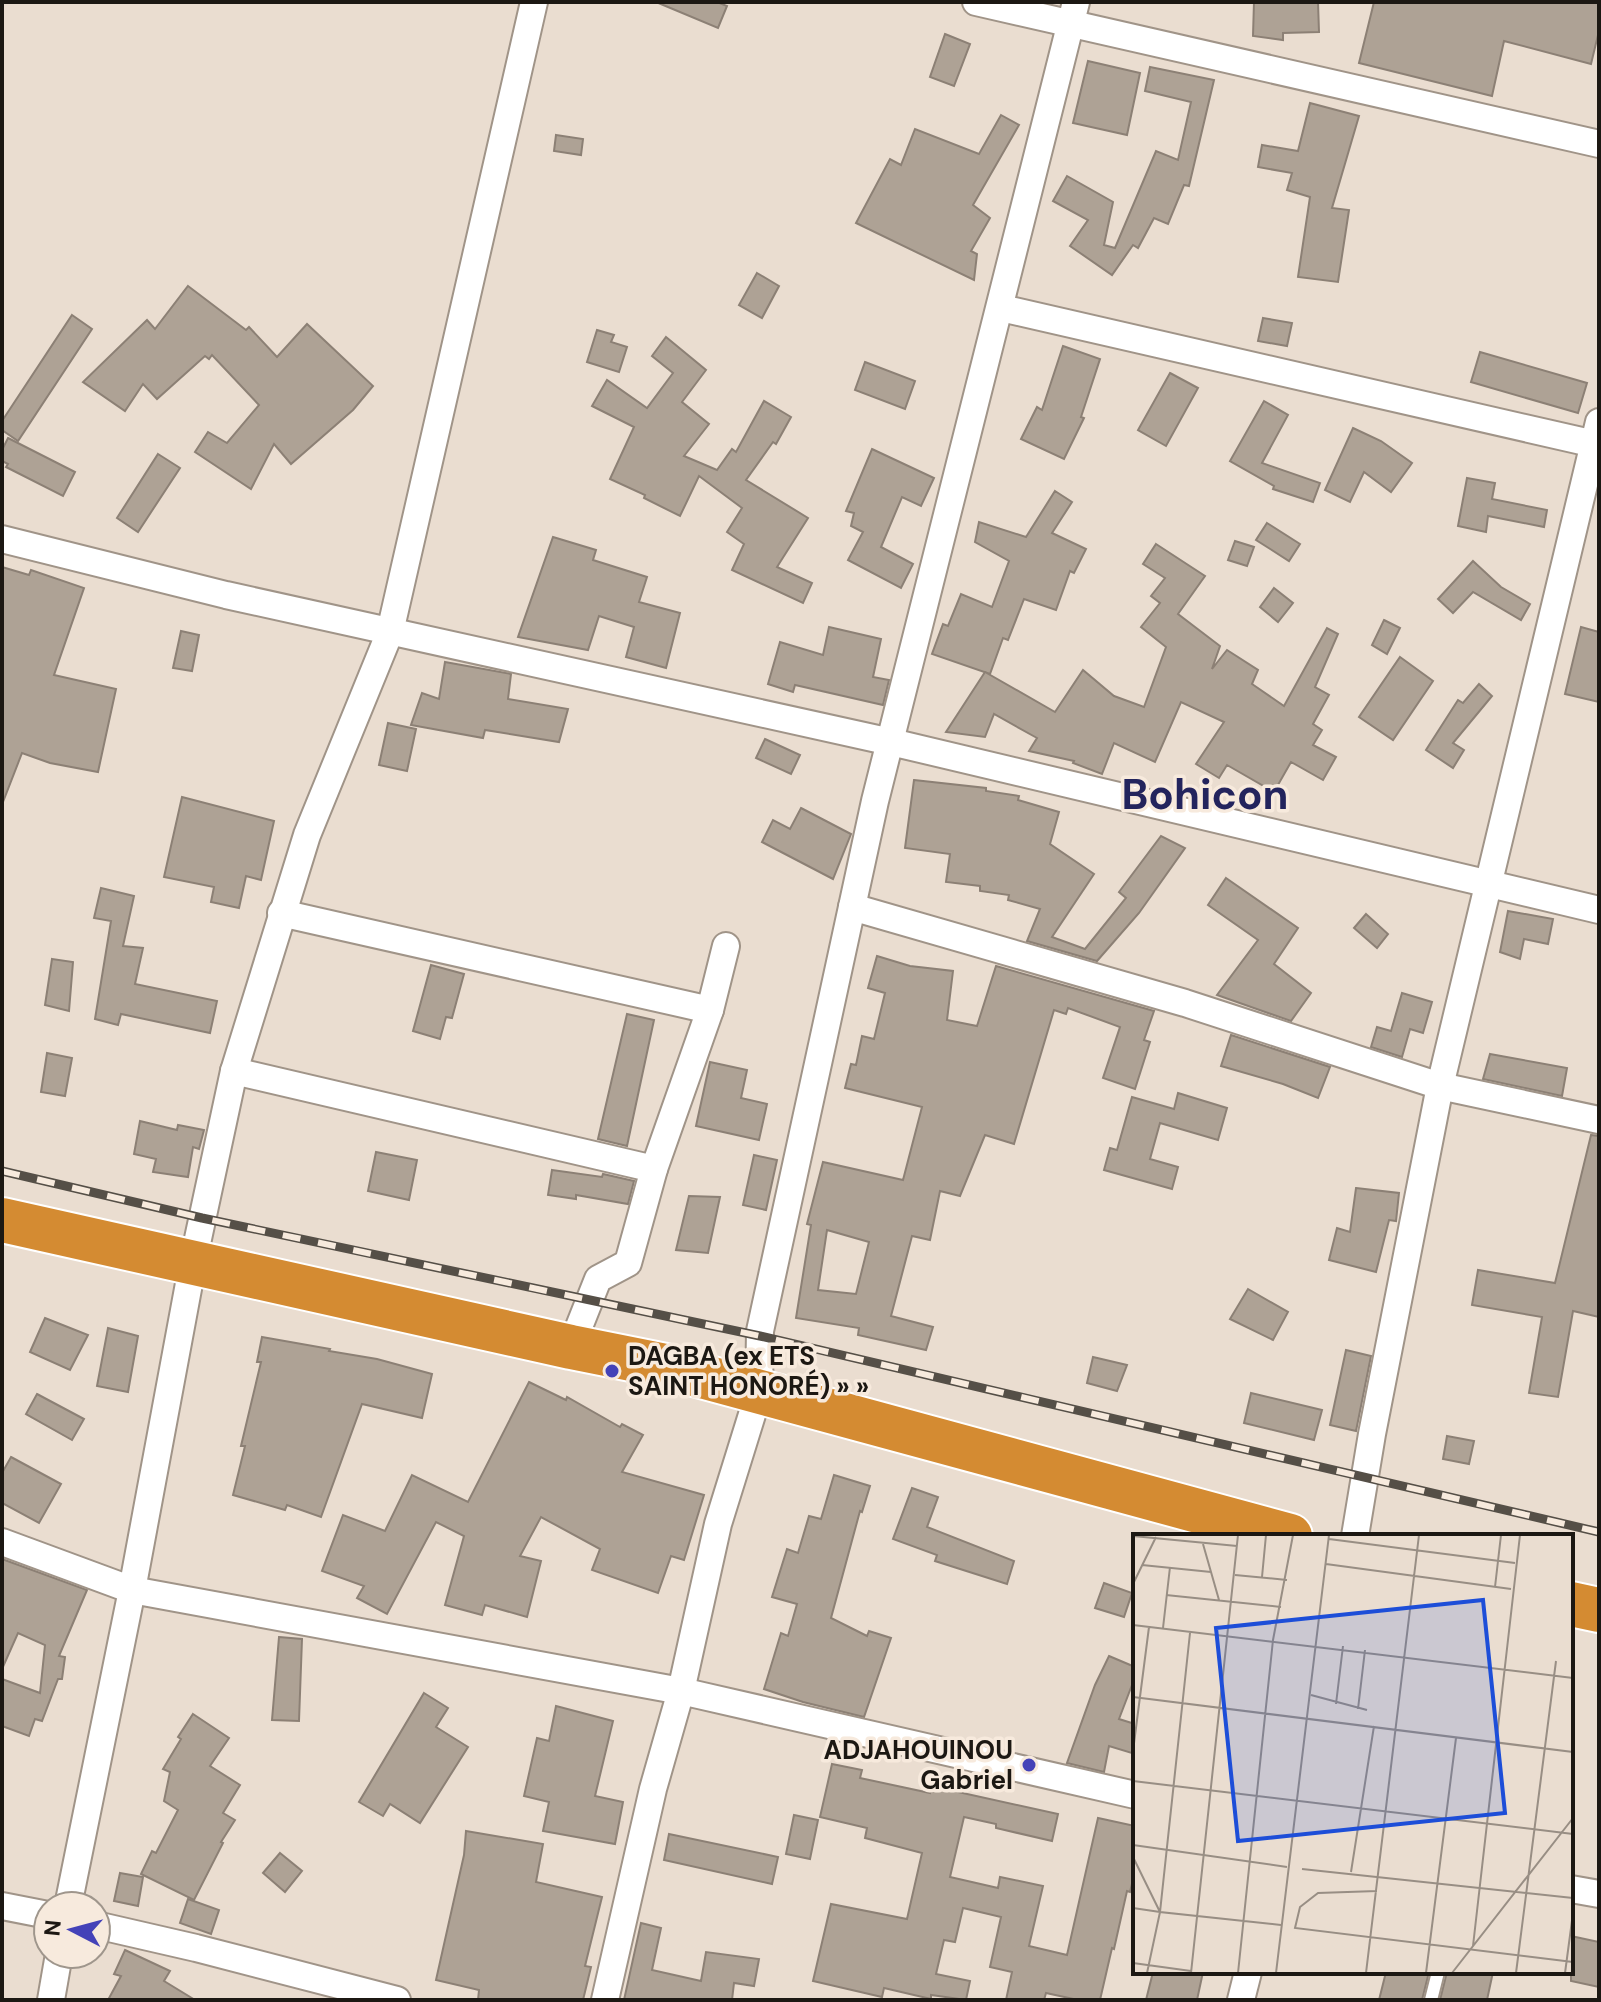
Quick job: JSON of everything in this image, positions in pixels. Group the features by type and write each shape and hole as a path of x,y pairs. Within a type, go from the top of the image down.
{"highway":[{"path":"2,1220 661,1365 1283,1534"},
{"path":"1573,1604 1599,1610"}],"street":[{"path":"71,1890 132,1590 193,1262 234,1071 307,835 390,632 534,2"},
{"path":"976,2 1074,12 1599,144"},
{"path":"605,2000 653,1789 681,1691 718,1524 759,1392 760,1331 852,907 1074,12"},
{"path":"1001,308 1597,437 1440,1086 1355,1534"},
{"path":"2,539 390,632 891,742 1599,910"},
{"path":"852,907 1185,1003 1440,1086 1599,1120"},
{"path":"281,913 710,1010"},
{"path":"571,1347 598,1279 628,1263 654,1169 710,1010 726,946"},
{"path":"234,1071 654,1169"},
{"path":"2,1542 132,1590 681,1691 1133,1795"},
{"path":"1573,1889 1599,1894"},
{"path":"2,1906 32,1912"},
{"path":"112,1929 397,2000"},
{"path":"51,2000 56,1970"},
{"path":"1241,2000 1248,1974"}],"lane":[{"path":"1431,2000 1438,1974"}],"building":[{"path":"656,2 717,2 727,6 718,28"},
{"path":"1254,2 1318,2 1319,32 1283,33 1283,40 1253,36"},
{"path":"1374,2 1599,2 1599,31 1591,64 1504,41 1492,96 1359,63"},
{"path":"945,34 970,44 954,86 930,77"},
{"path":"1088,61 1140,73 1127,135 1073,123"},
{"path":"1150,67 1214,80 1189,186 1184,185 1168,224 1154,218 1138,248 1133,245 1112,275 1070,246 1088,220 1053,201 1067,176 1113,202 1104,245 1115,248 1156,151 1178,160 1191,102 1145,91"},
{"path":"1310,103 1359,116 1332,208 1349,210 1338,282 1298,277 1310,197 1287,190 1292,173 1258,167 1262,145 1298,151"},
{"path":"1001,115 1019,125 973,205 990,218 971,251 977,254 974,280 856,223 890,159 901,165 915,129 979,154"},
{"path":"556,135 583,139 581,155 554,151"},
{"path":"757,273 779,286 762,318 739,305"},
{"path":"188,286 246,330 249,327 277,357 307,324 373,386 353,410 291,464 274,444 251,489 195,452 208,432 227,443 259,405 212,355 209,359 205,356 157,399 143,384 125,411 83,382 147,320 155,329"},
{"path":"72,315 92,329 18,441 2,430 2,421"},
{"path":"1263,318 1292,323 1287,346 1258,341"},
{"path":"597,330 614,335 611,342 627,347 619,372 587,362"},
{"path":"666,337 706,370 682,402 709,424 684,456 717,470 732,449 736,452 764,401 791,417 776,444 773,442 746,480 808,518 777,567 812,583 803,603 732,570 744,544 727,532 742,508 699,476 680,516 610,479 634,427 592,406 607,380 647,408 673,373 652,356"},
{"path":"1063,346 1100,359 1081,417 1084,418 1064,459 1021,439 1037,407 1042,410"},
{"path":"1480,352 1587,383 1578,413 1471,382"},
{"path":"865,362 915,381 905,409 855,390"},
{"path":"1170,373 1198,388 1166,446 1138,430"},
{"path":"1264,401 1288,415 1262,463 1320,483 1313,502 1273,489 1274,486 1230,461"},
{"path":"1353,428 1381,441 1412,463 1391,492 1364,472 1350,502 1325,490"},
{"path":"8,438 75,472 63,496 6,467 8,464 2,461 2,450"},
{"path":"872,449 934,478 921,506 902,497 881,547 913,564 901,588 848,560 863,532 851,526 854,513 846,511"},
{"path":"158,454 180,468 138,532 117,518"},
{"path":"1467,478 1495,483 1492,499 1547,510 1544,527 1488,516 1486,532 1458,526"},
{"path":"1055,491 1072,502 1052,533 1086,549 1074,573 1070,571 1056,610 1024,599 1008,640 1003,638 990,674 932,654 943,624 948,626 961,594 992,607 1009,561 975,542 979,522 1026,537"},
{"path":"1267,523 1300,544 1289,561 1256,540"},
{"path":"553,537 596,550 593,560 647,577 639,602 680,613 666,668 626,657 634,627 599,616 588,650 518,637"},
{"path":"1235,541 1254,547 1247,566 1228,560"},
{"path":"1156,544 1205,576 1178,614 1220,646 1212,669 1227,650 1258,670 1252,684 1284,706 1327,628 1338,634 1315,687 1329,695 1313,724 1322,730 1313,745 1336,757 1323,780 1291,762 1274,792 1227,765 1219,778 1196,764 1224,722 1181,702 1155,762 1114,743 1102,774 1074,761 1029,751 1037,738 994,714 985,737 946,732 985,672 1055,712 1083,670 1114,696 1144,707 1166,647 1141,627 1160,603 1151,596 1165,578 1143,564"},
{"path":"1473,561 1501,587 1530,604 1521,620 1473,592 1453,613 1438,599"},
{"path":"2,567 29,575 31,570 84,588 54,675 116,689 98,772 50,763 22,753 3,802"},
{"path":"1274,588 1293,603 1278,622 1260,607"},
{"path":"1384,620 1400,628 1387,654 1372,645"},
{"path":"829,627 881,639 873,677 889,680 883,705 795,685 793,692 768,684 780,642 823,655"},
{"path":"1581,627 1599,632 1599,702 1565,694"},
{"path":"181,631 199,635 192,671 173,668"},
{"path":"1400,657 1433,681 1393,740 1359,717"},
{"path":"445,662 511,674 508,699 568,709 559,742 485,730 483,738 411,725 422,693 439,699"},
{"path":"1479,684 1492,696 1453,743 1464,750 1453,768 1426,750 1458,700 1463,703"},
{"path":"388,723 416,729 407,771 379,765"},
{"path":"765,739 800,755 791,774 756,758"},
{"path":"914,780 986,788 986,791 1019,796 1018,800 1059,812 1050,844 1094,874 1052,937 1085,949 1126,898 1119,892 1161,836 1185,848 1139,913 1097,961 1027,941 1040,909 1008,900 1009,895 980,891 980,886 946,882 950,854 905,848"},
{"path":"182,797 274,821 261,880 246,876 239,908 211,902 214,887 164,877"},
{"path":"801,808 851,834 833,879 762,842 773,820 790,829"},
{"path":"1226,878 1298,928 1274,964 1311,993 1291,1021 1217,995 1258,940 1208,905"},
{"path":"101,888 134,896 123,946 143,948 135,984 217,1001 210,1033 121,1014 118,1025 95,1019 111,921 94,918"},
{"path":"1508,911 1553,919 1548,944 1524,939 1520,959 1500,952"},
{"path":"1366,914 1388,934 1377,948 1354,928"},
{"path":"877,956 910,966 953,971 947,1020 977,1026 996,966 1154,1011 1144,1040 1150,1042 1135,1089 1103,1078 1120,1027 1068,1008 1066,1014 1054,1010 1014,1144 985,1135 960,1196 940,1191 930,1240 912,1236 891,1316 933,1327 926,1350 858,1335 859,1328 796,1318 811,1225 807,1224 823,1162 903,1180 922,1107 845,1088 851,1064 856,1065 862,1036 874,1039 885,993 868,988","holes":["827,1230 869,1242 856,1294 818,1290"]},
{"path":"52,959 73,962 69,1011 45,1005"},
{"path":"431,965 464,974 452,1018 446,1017 440,1039 413,1031"},
{"path":"1402,993 1432,1002 1423,1033 1410,1029 1402,1057 1371,1047 1377,1027 1391,1031"},
{"path":"627,1014 654,1020 627,1146 598,1139"},
{"path":"1231,1035 1330,1067 1318,1098 1221,1066"},
{"path":"47,1053 72,1058 65,1096 41,1092"},
{"path":"1490,1054 1567,1068 1562,1096 1483,1079"},
{"path":"710,1062 747,1070 741,1098 767,1104 759,1140 696,1126"},
{"path":"1178,1093 1227,1108 1218,1140 1160,1123 1150,1159 1178,1167 1172,1189 1104,1170 1110,1148 1117,1150 1132,1097 1174,1109"},
{"path":"140,1121 177,1130 178,1125 204,1130 199,1149 193,1147 188,1177 153,1172 156,1159 134,1154"},
{"path":"1591,1135 1599,1136 1599,1317 1573,1311 1558,1397 1529,1393 1542,1317 1472,1305 1478,1270 1555,1283"},
{"path":"376,1152 417,1160 409,1200 368,1191"},
{"path":"754,1155 777,1160 766,1210 743,1205"},
{"path":"552,1170 602,1177 603,1174 634,1181 628,1204 576,1195 576,1199 548,1195"},
{"path":"1356,1188 1399,1193 1396,1221 1389,1220 1376,1272 1329,1260 1337,1228 1350,1232"},
{"path":"689,1196 720,1197 708,1253 676,1250"},
{"path":"1248,1289 1288,1312 1273,1340 1230,1319"},
{"path":"45,1318 88,1335 70,1370 30,1352"},
{"path":"108,1328 138,1336 128,1392 97,1386"},
{"path":"262,1337 377,1359 432,1374 422,1418 362,1404 321,1517 287,1505 285,1510 233,1495 261,1362 257,1362"},
{"path":"1346,1350 1371,1356 1356,1431 1330,1425"},
{"path":"1093,1357 1127,1365 1117,1391 1087,1383"},
{"path":"529,1382 566,1400 567,1397 620,1427 622,1424 643,1435 622,1472 704,1495 684,1560 671,1556 658,1593 592,1570 600,1549 541,1517 520,1556 541,1561 527,1617 485,1605 482,1615 445,1605 464,1536 436,1522 387,1614 357,1598 364,1586 322,1571 343,1515 385,1531 412,1475 468,1502"},
{"path":"1251,1393 1322,1410 1314,1440 1244,1423"},
{"path":"37,1394 84,1419 72,1440 26,1414"},
{"path":"1447,1436 1474,1441 1469,1464 1443,1459"},
{"path":"11,1457 61,1484 39,1523 2,1503 2,1473"},
{"path":"834,1475 870,1486 860,1511 831,1618 867,1636 869,1631 891,1638 864,1717 764,1689 781,1633 788,1636 797,1604 772,1597 787,1549 798,1553 809,1516 821,1519"},
{"path":"912,1488 938,1497 927,1527 1014,1561 1007,1584 935,1561 937,1555 893,1539"},
{"path":"2,1559 87,1590 59,1656 65,1657 62,1679 58,1679 42,1721 35,1719 29,1736 2,1726 2,1679 40,1693 45,1645 18,1633 2,1669"},
{"path":"1104,1583 1132,1593 1124,1617 1095,1608"},
{"path":"279,1637 302,1639 299,1721 272,1720"},
{"path":"1109,1656 1133,1666 1133,1682 1119,1719 1133,1723 1133,1753 1109,1746 1104,1772 1067,1763 1095,1685"},
{"path":"424,1693 448,1708 436,1727 468,1747 420,1823 390,1804 383,1816 359,1802"},
{"path":"556,1706 613,1721 595,1796 623,1802 615,1844 543,1831 549,1802 524,1796 537,1738 549,1741"},
{"path":"193,1714 229,1738 210,1766 240,1785 223,1813 235,1820 221,1842 194,1900 141,1874 152,1851 156,1853 178,1810 164,1801 170,1772 163,1769"},
{"path":"832,1764 862,1770 860,1778 930,1793 931,1786 1058,1814 1052,1841 964,1817 950,1877 998,1888 1000,1877 1043,1886 1029,1946 1067,1955 1098,1818 1133,1826 1133,1879 1130,1892 1127,1891 1100,2000 1078,2000 1046,1993 1044,2000 1006,2000 1012,1972 990,1967 1001,1917 963,1908 955,1942 944,1940 936,1974 970,1981 966,2000 931,1995 931,1999 884,1988 882,1997 813,1981 831,1904 907,1919 922,1853 865,1838 867,1828 820,1817"},
{"path":"794,1815 818,1820 810,1859 786,1854"},
{"path":"466,1831 543,1844 536,1882 602,1897 585,1966 591,1967 583,2000 478,2000 479,1990 436,1980 464,1855"},
{"path":"669,1834 778,1857 772,1884 664,1860"},
{"path":"280,1853 302,1871 285,1892 263,1873"},
{"path":"120,1873 143,1877 138,1906 114,1901"},
{"path":"188,1899 219,1910 211,1934 180,1923"},
{"path":"641,1923 661,1928 652,1970 701,1981 706,1952 759,1959 754,1986 734,1983 732,2000 624,2000"},
{"path":"1573,1936 1599,1942 1599,1987 1571,1981"},
{"path":"125,1950 170,1971 164,1981 195,2000 108,2000 121,1976 114,1974"},
{"path":"1152,1974 1203,1974 1197,2000 1146,2000"},
{"path":"1386,1974 1428,1974 1422,2000 1379,2000"},
{"path":"1446,1974 1493,1974 1487,2000 1440,2000"}],"railway":[{"path":"2,1171 202,1218 760,1336 1599,1532"}],"place":[{"name":"DAGBA (ex ETS SAINT HONORÉ) » »","path":"612,1371"},
{"name":"ADJAHOUINOU Gabriel","path":"1029,1765"}],"district":[{"name":"Bohicon","path":"1205,794"}]}
